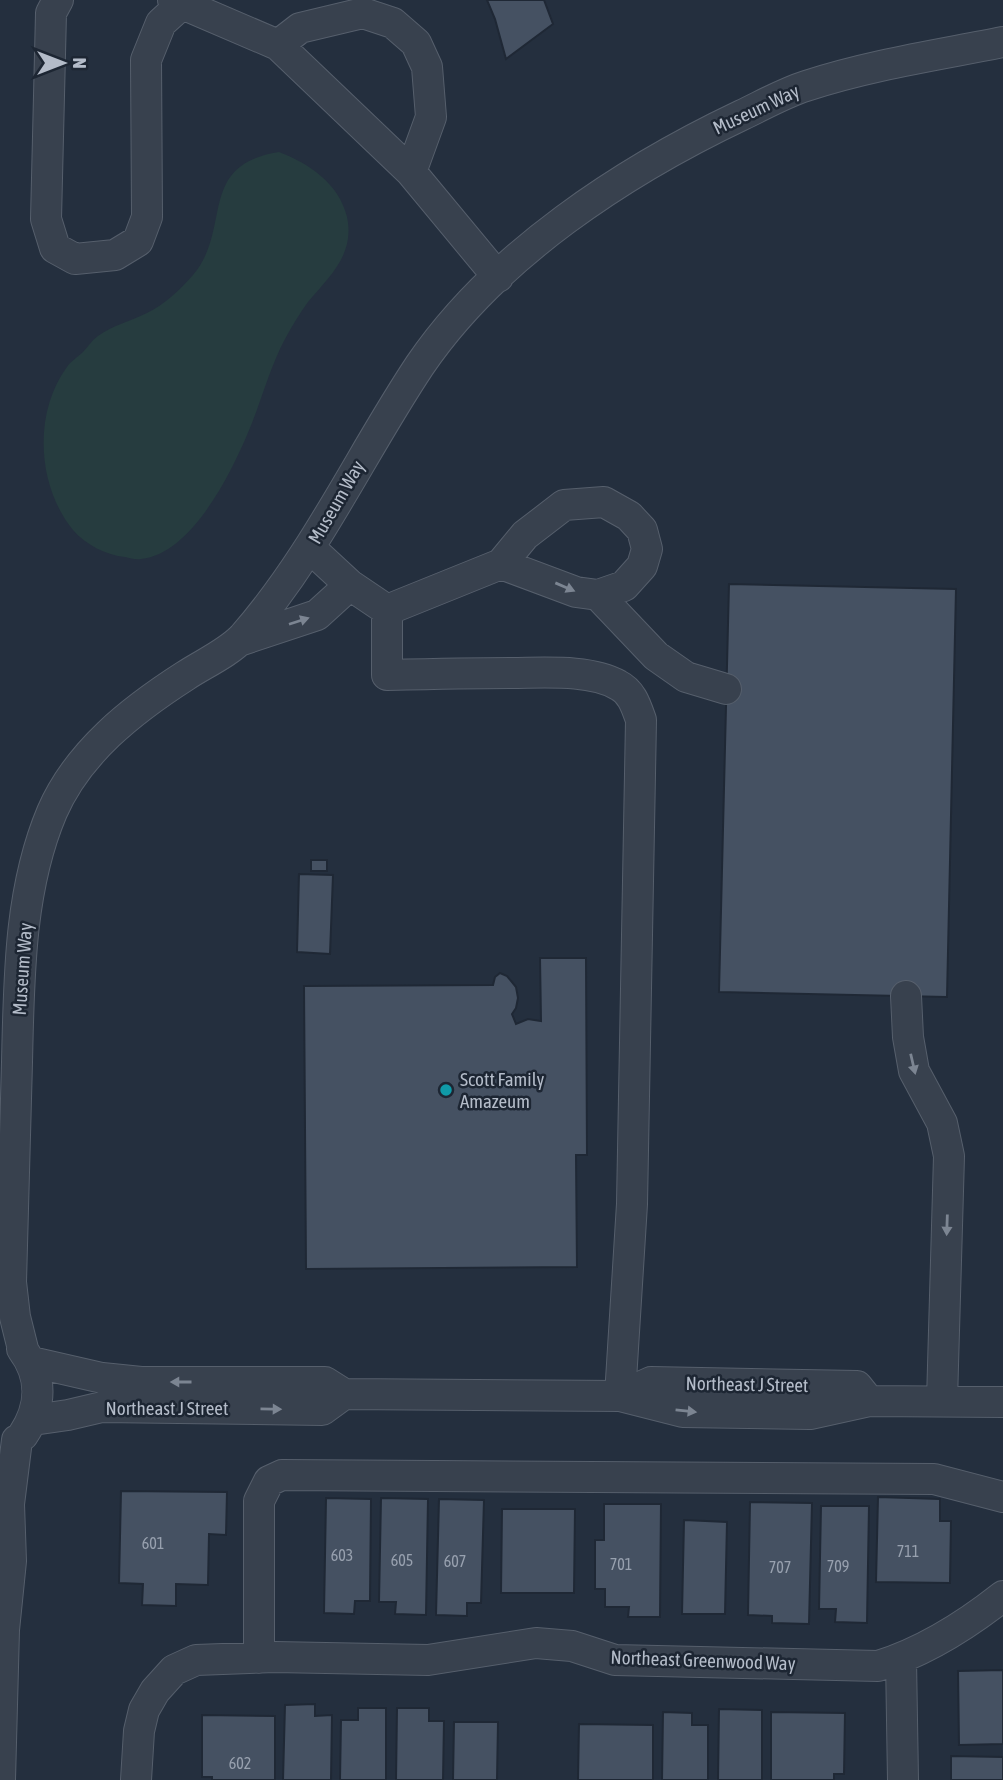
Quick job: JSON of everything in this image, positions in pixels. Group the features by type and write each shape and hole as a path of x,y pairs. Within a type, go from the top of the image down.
{"street":[{"path":"58,0 51,12 46,219 55,248 75,259 115,255 138,241 147,217 146,60 161,23 178,2 278,46 411,172 498,277"},
{"path":"278,46 300,28 363,13 393,23 416,43 427,67 432,117 411,172"},
{"name":"Museum Way","path":"0,1222 13,1195 18,1008 24,926 36,860 53,809 80,765 118,725 159,692 239,641 310,548 376,434 423,361 471,302 530,248 587,203 714,129 803,86 1003,42"},
{"path":"387,610 501,564 525,535 564,505 604,502 629,516 642,530 647,549 642,566 624,586 598,595 576,592 501,564"},
{"path":"310,548 350,585 387,610"},
{"path":"239,641 317,615 350,585"},
{"path":"598,595 656,656 686,677 726,690"},
{"path":"387,610 387,675 559,673 595,677 619,685 632,698 640,720 632,1204 620,1395"},
{"path":"905,996 914,1071 942,1123 949,1156 943,1401"},
{"path":"0,1780 2,1623 12,1562 9,1504 16,1437 38,1402 38,1383 18,1348 12,1282 13,1195"},
{"name":"Northeast J Street","path":"18,1348 103,1378 141,1382 325,1382 344,1394 620,1395 651,1382 857,1386 869,1401 1003,1402"},
{"name":"Northeast J Street","path":"16,1437 68,1415 102,1407 323,1410 344,1394"},
{"path":"259,1658 259,1501 269,1481 282,1475 934,1479 1003,1497"},
{"name":"Northeast Greenwood Way","path":"136,1780 139,1731 144,1710 155,1691 174,1670 196,1660 428,1660 536,1643 572,1646 615,1660 877,1666 901,1659 969,1623 1003,1596"},
{"path":"901,1659 903,1780"}],"green space":[{"path":"279,152 311,168 330,184 337,194 347,217 349,230 344,253 339,264 308,302 288,334 230,471 192,528 159,554 141,559 104,552 90,545 73,530 52,492 46,471 44,427 56,385 69,365 96,338 154,309 183,286 205,257 226,184 236,170 253,159"}],"building":[{"path":"487,0 544,0 553,24 506,59"},
{"path":"729,584 956,589 947,997 719,992"},
{"path":"311,860 327,860 327,871 311,871"},
{"path":"299,874 333,875 330,954 297,952"},
{"name":"Scott Family Amazeum","path":"540,958 586,958 587,1155 576,1155 577,1267 306,1269 304,986 493,985 495,977 500,973 507,976 516,987 518,998 512,1014 516,1024 528,1019 541,1021"},
{"path":"121,1491 227,1492 226,1535 209,1534 208,1585 176,1584 176,1606 142,1605 143,1584 119,1583"},
{"path":"878,1497 940,1499 940,1521 951,1521 950,1583 876,1582"},
{"path":"326,1498 371,1499 370,1601 355,1601 354,1614 324,1613"},
{"path":"381,1498 428,1499 426,1615 395,1614 396,1602 379,1602"},
{"path":"439,1499 484,1500 481,1603 467,1603 467,1616 436,1615"},
{"path":"750,1502 812,1503 809,1624 772,1623 772,1616 748,1615"},
{"path":"604,1504 661,1504 660,1617 628,1617 629,1607 605,1607 605,1589 595,1589 595,1540 604,1540"},
{"path":"821,1506 869,1506 867,1623 835,1622 836,1609 819,1609"},
{"path":"502,1509 575,1509 574,1593 501,1593"},
{"path":"684,1520 727,1522 725,1614 682,1614"},
{"path":"1003,1670 1003,1744 959,1745 958,1671"},
{"path":"315,1704 315,1716 332,1715 331,1780 283,1780 285,1705"},
{"path":"358,1708 386,1708 386,1780 340,1780 341,1720 358,1720"},
{"path":"397,1708 429,1708 429,1721 444,1721 443,1780 396,1780"},
{"path":"719,1709 762,1710 762,1780 718,1780"},
{"path":"663,1712 692,1713 692,1725 708,1725 708,1780 662,1780"},
{"path":"771,1712 845,1713 844,1774 834,1774 834,1780 771,1780"},
{"path":"202,1715 275,1716 275,1780 212,1780 212,1777 202,1777"},
{"path":"454,1722 498,1722 497,1780 453,1780"},
{"path":"579,1724 653,1725 653,1780 578,1780"},
{"path":"951,1756 1003,1757 1003,1780 951,1780"}],"place":[{"name":"Scott Family Amazeum","path":"446,1090"}]}
